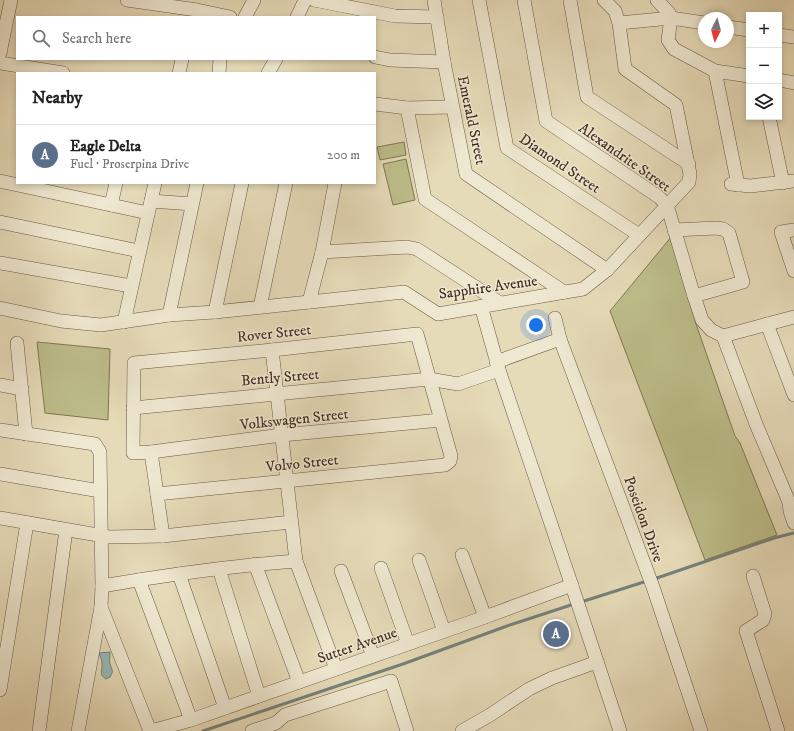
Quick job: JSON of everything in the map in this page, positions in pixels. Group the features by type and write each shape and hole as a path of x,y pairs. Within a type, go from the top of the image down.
{"street":[{"path":"0,53 8,18 10,0"},
{"path":"127,0 197,10 225,16"},
{"path":"246,16 254,0"},
{"path":"297,16 305,0"},
{"path":"314,0 395,16 437,17"},
{"name":"Emerald Street","path":"434,0 452,107 466,174 607,270"},
{"name":"Diamond Street","path":"479,0 506,148 639,236"},
{"name":"Alexandrite Street","path":"524,0 546,121 659,197 667,205 702,320 711,330 723,336"},
{"path":"570,0 587,97 689,164"},
{"path":"604,0 615,11 619,23 671,18 698,22"},
{"path":"657,0 669,13 671,18 668,40 674,49 715,71 746,76"},
{"name":"Sapphire Avenue","path":"0,308 61,321 102,325 169,315 215,312 404,292 438,314 583,289 607,270 689,182 689,164 676,105 625,69 619,23"},
{"path":"734,28 746,30"},
{"path":"782,35 794,37"},
{"path":"376,57 390,60 444,62"},
{"path":"179,72 182,60"},
{"path":"219,72 220,60"},
{"path":"269,72 275,60"},
{"path":"0,63 57,72"},
{"path":"715,71 734,184 750,186 789,182 771,120"},
{"path":"782,81 794,83"},
{"path":"376,104 407,108 452,107"},
{"path":"407,108 425,199 564,292"},
{"path":"0,180 16,184"},
{"path":"18,184 111,205 149,207 192,204"},
{"path":"111,205 116,184"},
{"path":"124,322 155,184"},
{"path":"169,315 197,184"},
{"path":"215,312 242,184"},
{"path":"260,307 286,184"},
{"path":"309,302 322,252 335,184"},
{"path":"0,222 139,251"},
{"path":"674,230 716,228 723,229 729,233 743,282 694,296"},
{"path":"794,230 781,232 794,271"},
{"path":"322,252 406,247 417,249 500,303"},
{"path":"0,263 131,286"},
{"path":"481,306 497,366 620,731"},
{"path":"794,317 723,336 756,424 792,501 790,511 794,523"},
{"name":"Poseidon Drive","path":"555,318 560,339 653,587 701,731"},
{"path":"767,324 794,395"},
{"name":"Rover Street","path":"133,408 134,363 417,334 429,379"},
{"name":"Bently Street","path":"133,408 429,379 458,384 560,339"},
{"path":"17,343 26,434"},
{"path":"272,350 296,560 336,669"},
{"path":"429,379 441,420"},
{"path":"0,385 22,389"},
{"name":"Volkswagen Street","path":"133,408 133,452 151,452 282,435 441,420"},
{"name":"Volvo Street","path":"157,494 445,465 450,462 451,456 441,420"},
{"path":"0,430 96,444 100,452 101,607 78,731"},
{"path":"151,452 163,536"},
{"path":"0,474 100,491"},
{"path":"0,518 100,536 123,537 163,536 291,522"},
{"path":"0,690 27,523"},
{"path":"39,731 66,530"},
{"path":"462,555 485,617"},
{"path":"102,586 179,574 296,560"},
{"path":"418,560 444,631"},
{"path":"255,564 299,682"},
{"path":"381,568 408,644"},
{"path":"219,569 259,696"},
{"path":"341,571 373,656"},
{"path":"179,574 225,708"},
{"path":"753,576 765,614 763,620 746,631 778,731"},
{"path":"139,580 191,720"},
{"name":"Sutter Avenue","path":"151,731 191,720 444,631 573,589"},
{"path":"101,607 151,731"},
{"path":"462,731 490,715 529,689 552,678 597,662"},
{"path":"252,731 278,727 285,715 391,681 403,730"}],"green space":[{"path":"404,142 406,155 380,160 377,147"},
{"path":"406,159 415,200 393,205 383,164"},
{"path":"672,236 695,321 735,436 740,443 777,535 705,560 610,311"},
{"path":"37,342 110,349 108,420 45,413"}],"water":[{"path":"110,652 112,672 110,677 106,679 101,674 102,662 99,653"}],"waterway":[{"path":"654,579 774,538 794,533"},
{"path":"581,602 647,581"},
{"path":"203,731 403,664 507,626 574,604"}],"place":[{"name":"Eagle Delta","path":"556,634"}]}
